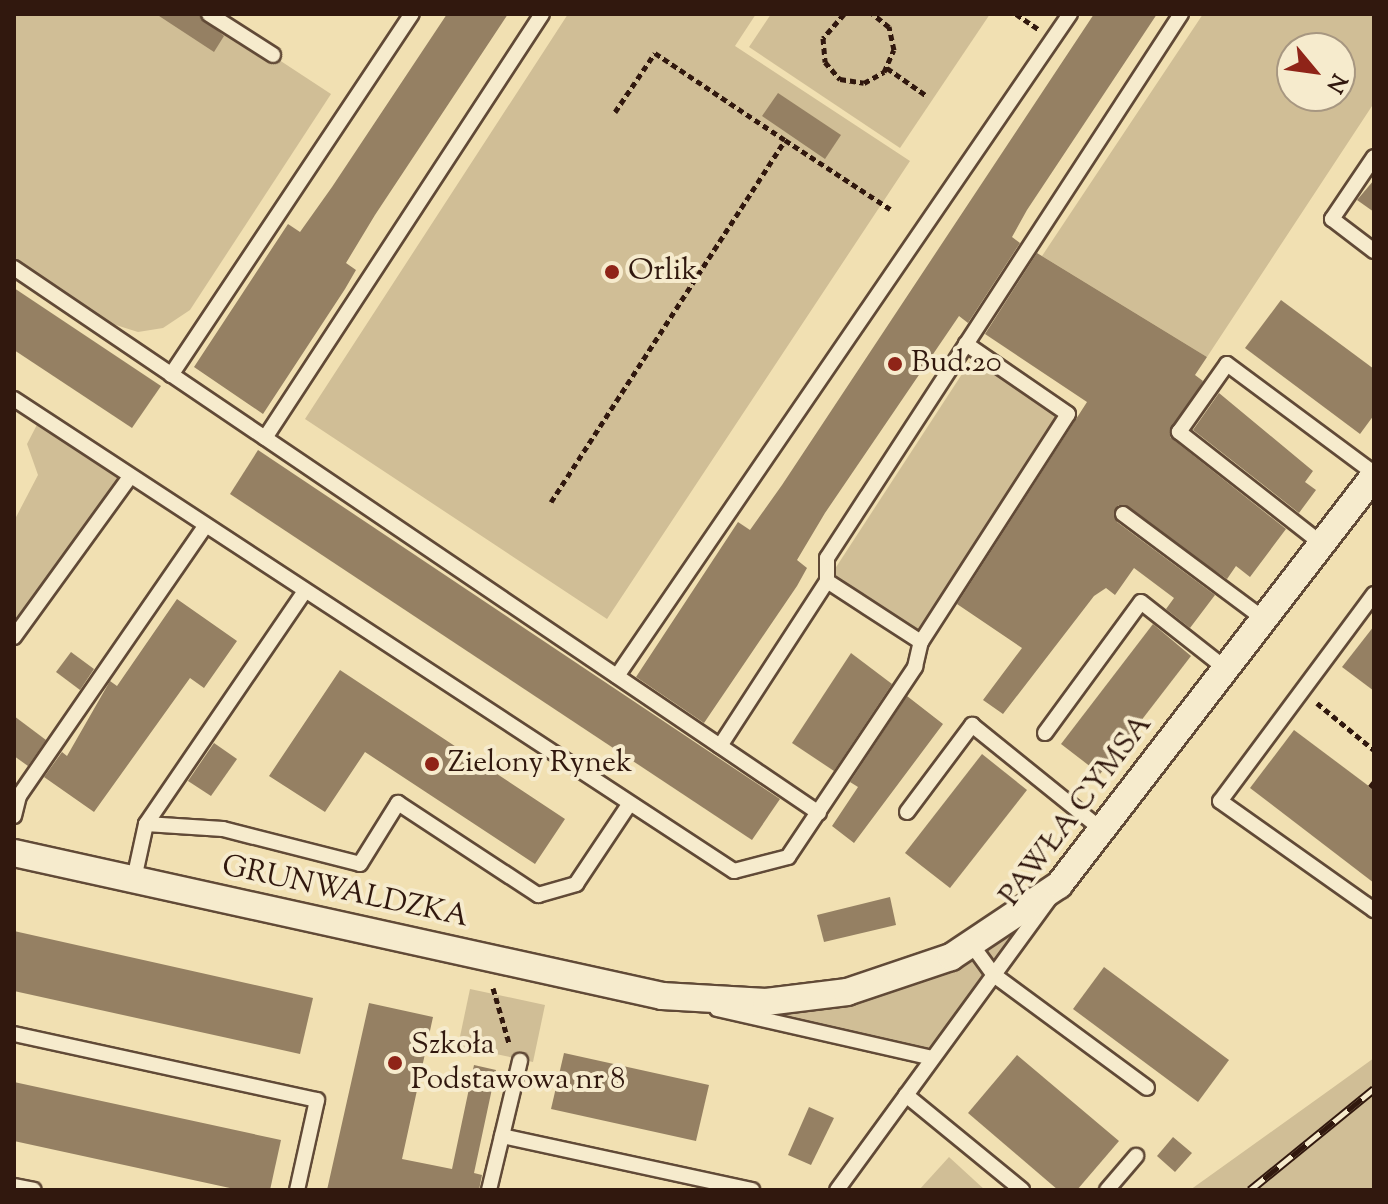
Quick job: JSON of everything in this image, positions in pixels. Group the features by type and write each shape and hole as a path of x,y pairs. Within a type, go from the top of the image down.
{"street":[{"name":"PAWŁA CYMSA","path":"1059,885 1374,475"},
{"name":"GRUNWALDZKA","path":"14,853 662,996 766,1002 847,992 972,945 1059,885"}],"lane":[{"path":"209,14 273,55"},
{"path":"171,375 412,14"},
{"path":"265,438 542,14"},
{"path":"617,676 1070,14"},
{"path":"720,746 827,581 827,558 1181,14"},
{"path":"1374,157 1332,219 1374,251"},
{"path":"14,268 819,813"},
{"path":"14,399 628,806 734,871 788,857 915,667 921,642 1068,414 966,344"},
{"path":"1322,544 1179,432 1227,364 1374,475"},
{"path":"14,637 130,477"},
{"path":"1123,514 1264,619"},
{"path":"14,816 19,796 205,526"},
{"path":"827,581 921,642"},
{"path":"134,879 146,824 304,592"},
{"path":"1374,594 1220,801 1374,910"},
{"path":"1045,733 1141,602 1226,669"},
{"path":"907,812 972,725 1102,830"},
{"path":"146,824 223,829 360,864 398,803 538,895 576,884 628,806"},
{"name":"PAWŁA CYMSA","path":"837,1190 1059,885"},
{"path":"972,945 994,975 1147,1088"},
{"name":"GRUNWALDZKA","path":"662,996 933,1058"},
{"path":"14,1034 317,1100 297,1190"},
{"path":"489,1190 520,1061"},
{"path":"906,1095 1022,1190"},
{"path":"502,1136 752,1190"},
{"path":"1107,1190 1136,1156"},
{"path":"14,1186 34,1190"}],"path":[{"path":"844,14 823,38 831,71 864,83 887,68 893,38 882,16 873,14"},
{"path":"615,112 655,53 890,209"},
{"path":"887,68 927,96"},
{"path":"551,502 785,140"},
{"path":"1304,712 1322,689"},
{"path":"1314,700 1374,750"},
{"path":"493,988 520,1061"}],"shaded area":[{"path":"14,14 209,14 331,94 190,310 163,328 138,332 84,315 14,268"},
{"path":"568,14 756,14 735,46 910,161 607,619 305,419"},
{"path":"771,14 990,14 900,148 749,47"},
{"path":"1203,14 1374,14 1374,103 1207,357 1042,256"},
{"path":"977,351 1068,414 921,642 827,581"},
{"path":"41,417 130,477 14,637 14,521 38,475 27,444"},
{"path":"1059,885 933,1058 713,1001 766,1002 951,957"},
{"path":"470,989 545,1005 533,1062 458,1046"},
{"path":"1374,1058 1374,1190 1190,1190 1331,1089"},
{"path":"949,1157 985,1190 919,1190"}],"building":[{"path":"156,14 198,14 224,36 214,52"},
{"path":"447,14 508,14 375,215 346,263 356,270 263,414 194,367 288,224 300,232"},
{"name":"Bud.20","path":"1094,14 1157,14 1027,210 1012,237 1020,243 968,323 959,316 825,513 797,560 807,568 797,586 704,723 636,677 738,522 750,530 782,485"},
{"path":"778,93 841,135 825,159 762,116"},
{"path":"1374,180 1374,212 1357,200"},
{"path":"1037,253 1207,357 1195,375 1203,381 1170,437 1286,529 1250,577 1236,566 1227,579 1118,505 1117,522 1215,595 1190,628 1166,609 1174,598 1134,568 1115,595 1106,588 1094,596 1003,714 983,700 1022,648 957,604 1087,402 985,334"},
{"path":"14,288 161,386 132,428 14,350"},
{"path":"1281,300 1374,369 1374,415 1360,434 1245,348"},
{"path":"1219,393 1313,471 1305,482 1316,490 1299,513 1193,430"},
{"path":"258,450 780,799 752,840 230,494"},
{"path":"177,599 237,641 204,688 190,678 94,812 44,777 62,752 67,756 110,681 117,686"},
{"path":"1153,624 1191,656 1100,774 1061,744"},
{"path":"1374,626 1374,691 1342,667"},
{"path":"71,652 94,669 80,690 56,672"},
{"path":"851,653 892,684 834,771 792,743"},
{"name":"Zielony Rynek","path":"340,670 565,819 535,864 365,752 325,812 269,776"},
{"path":"907,696 943,724 854,843 832,826 858,787 850,782"},
{"path":"14,716 46,740 28,766 14,756"},
{"path":"1294,730 1374,790 1374,883 1250,788"},
{"path":"214,743 237,759 211,796 188,781"},
{"path":"982,754 1027,790 950,888 905,853"},
{"path":"890,897 896,925 824,942 817,915"},
{"path":"14,931 313,998 300,1054 14,991"},
{"path":"1104,967 1229,1060 1198,1102 1073,1009"},
{"path":"369,1003 433,1017 402,1159 452,1169 474,1065 496,1070 474,1173 482,1175 479,1190 327,1190"},
{"path":"564,1053 709,1085 696,1141 551,1109"},
{"path":"1017,1055 1119,1141 1077,1190 1058,1190 968,1113"},
{"path":"14,1082 281,1140 270,1190 239,1190 14,1141"},
{"path":"809,1107 834,1118 811,1165 788,1155"},
{"path":"1173,1137 1192,1153 1175,1172 1157,1156"}],"railway":[{"path":"1250,1190 1374,1089"}],"place":[{"name":"Orlik","path":"612,272"},
{"name":"Bud.20","path":"895,364"},
{"name":"Zielony Rynek","path":"432,764"},
{"name":"Szkoła Podstawowa nr 8","path":"395,1063"}]}
